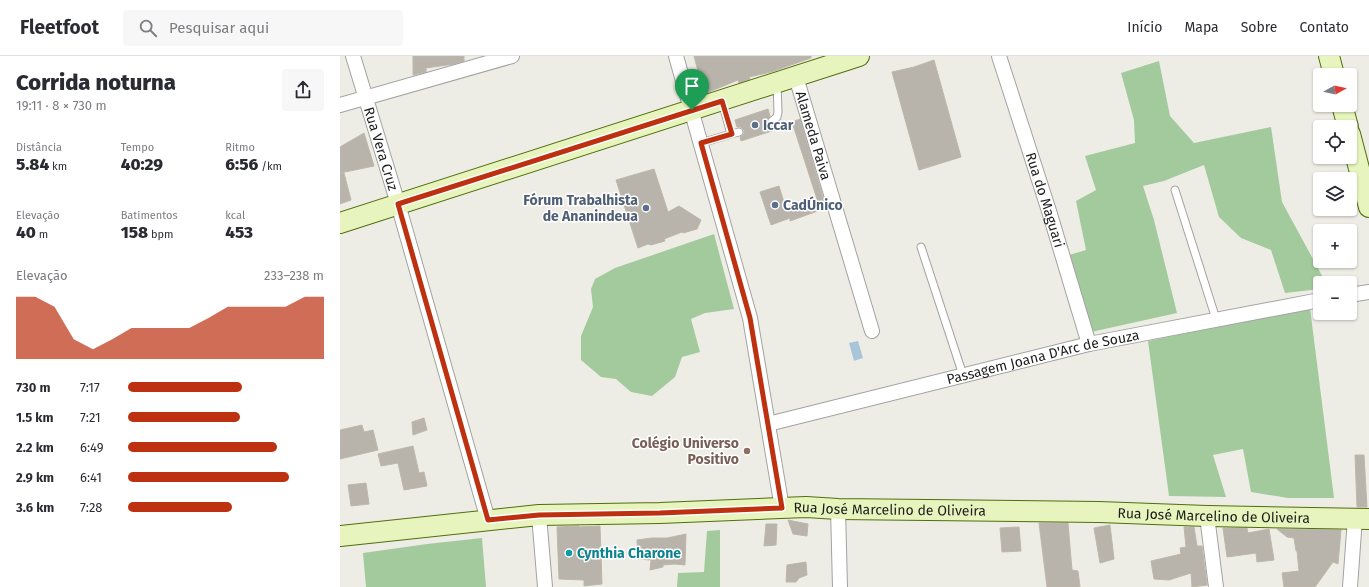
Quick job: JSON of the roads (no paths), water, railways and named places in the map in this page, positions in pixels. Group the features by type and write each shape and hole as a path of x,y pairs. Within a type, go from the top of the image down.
{"street":[{"name":"Rua Vera Cruz","path":"353,56 398,204 488,520"},
{"path":"340,105 512,56"},
{"path":"676,56 750,318 782,508"},
{"path":"340,224 859,56"},
{"name":"Rua do Maguari","path":"999,56 1049,212 1088,344"},
{"path":"1329,56 1332,68"},
{"name":"Alameda Paiva","path":"796,77 872,331"},
{"path":"1357,161 1369,207"},
{"path":"1357,294 1369,292"},
{"name":"Passagem Joana D'Arc de Souza","path":"768,424 1088,344 1313,301"},
{"name":"Rua José Marcelino de Oliveira","path":"340,536 539,515 660,513 806,507 838,509 1099,512 1207,516 1362,518"},
{"path":"838,509 840,587"},
{"path":"539,515 545,587"},
{"path":"1207,516 1216,587"},
{"path":"1350,587 1362,518"}],"lane":[{"path":"772,121 777,117 778,112 777,83"},
{"path":"701,143 735,133 722,101"},
{"path":"1175,190 1216,319"},
{"path":"921,247 963,375"}],"water":[{"path":"858,341 863,358 854,361 849,343"}],"place":[{"name":"Iccar","path":"755,125"},
{"name":"CadÚnico","path":"775,205"},
{"name":"Fórum Trabalhista de Ananindeua","path":"646,208"},
{"name":"Colégio Universo Positivo","path":"747,451"},
{"name":"Cynthia Charone","path":"569,553"}]}
